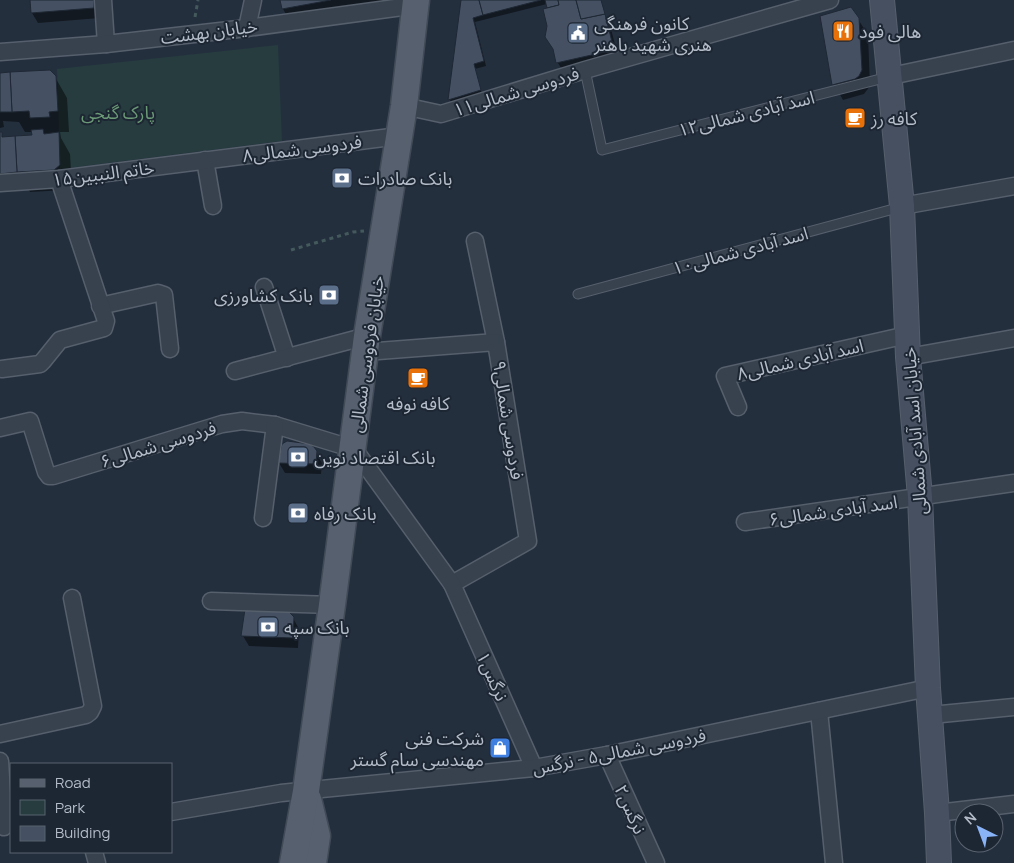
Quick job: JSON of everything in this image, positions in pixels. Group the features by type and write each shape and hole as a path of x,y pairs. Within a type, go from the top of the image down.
{"main road":[{"name":"خیابان اسد آبادی شمالی","path":"882,0 891,76 902,206 908,346 920,497 928,688 939,863"},
{"name":"خیابان فردوسی شمالی","path":"293,863 306,791 354,449 366,344 404,106 418,2"},
{"path":"306,791 317,836 313,863"}],"street":[{"path":"103,0 106,44"},
{"path":"247,28 253,0"},
{"name":"فردوسی شمالی۱۱","path":"404,106 441,114 585,70 830,0"},
{"name":"خیابان بهشت","path":"0,52 106,44 247,28 418,2"},
{"path":"891,76 1014,50"},
{"name":"فردوسی شمالی۸","path":"205,160 399,136"},
{"path":"205,160 213,206"},
{"name":"خاتم النببین۱۵","path":"0,183 59,179 205,160"},
{"path":"2,369 40,364 63,338 104,328 106,321 59,179"},
{"path":"902,206 1014,186"},
{"path":"474,241 496,342"},
{"path":"264,287 287,358"},
{"path":"100,306 158,293 161,294 164,296 170,350"},
{"path":"908,346 1014,338"},
{"name":"فردوسی شمالی۹","path":"235,371 287,358 366,344 496,342 528,541 452,584"},
{"name":"اسد آبادی شمالی۸","path":"738,408 726,376 908,346"},
{"name":"فردوسی شمالی۶","path":"0,428 30,421 46,472 49,476 222,424 242,421 275,425 354,449"},
{"path":"263,518 275,425"},
{"name":"نرگس۱","path":"354,449 452,584 534,768"},
{"name":"اسد آبادی شمالی۶","path":"745,522 1014,483"},
{"path":"0,734 86,715 90,712 93,706 72,598"},
{"path":"211,601 332,605"},
{"name":"فردوسی شمالی۵ - نرگس","path":"172,812 280,792 534,768 607,755 928,688"},
{"path":"931,715 1014,707"},
{"path":"819,711 834,863"},
{"name":"نرگس۲","path":"607,755 656,863"},
{"path":"0,761 5,827"},
{"path":"937,813 1014,804"}],"lane":[{"name":"اسد آبادی شمالی۱۲","path":"585,70 602,150 891,76"},
{"name":"اسد آبادی شمالی۱۰","path":"578,294 902,206"}],"path":[{"path":"291,250 354,232 384,228"}],"green space":[{"name":"پارک گنجی","path":"278,45 282,141 60,169 57,69"}],"building":[{"path":"30,0 94,0 94,8 31,13"},
{"path":"280,0 331,0 282,9"},
{"path":"461,0 479,0 483,15 473,18 484,61 474,64 481,90 448,100"},
{"path":"479,0 541,0 483,15"},
{"path":"545,0 558,0 559,5 547,8"},
{"name":"کانون فرهنگی هنری شهید باهنر","path":"558,0 576,0 581,19 605,14 614,50 556,63 553,49 545,37 547,26 543,9 559,5"},
{"path":"576,0 601,0 605,14 581,19"},
{"path":"851,7 859,18 862,70 855,79 832,85 820,16"},
{"path":"50,70 56,76 58,111 49,112 50,117 30,118 29,111 12,112 10,72"},
{"path":"10,72 12,112 0,112 0,73"},
{"path":"43,129 44,134 59,132 60,165 54,170 17,172 15,136 32,135 31,130"},
{"path":"0,132 2,132 2,137 15,136 17,172 0,174"},
{"name":"بانک اقتصاد نوین","path":"287,441 310,444 314,447 317,451 316,464 278,463 282,444"},
{"name":"بانک سپه","path":"245,609 287,610 294,617 293,638 241,636"}],"place":[{"name":"هالی فود","path":"843,31"},
{"name":"کانون فرهنگی هنری شهید باهنر","path":"578,33"},
{"name":"کافه رز","path":"855,118"},
{"name":"بانک صادرات","path":"342,178"},
{"name":"بانک کشاورزی","path":"329,295"},
{"name":"کافه نوفه","path":"418,378"},
{"name":"بانک اقتصاد نوین","path":"298,457"},
{"name":"بانک رفاه","path":"298,513"},
{"name":"بانک سپه","path":"268,627"},
{"name":"شرکت فنی مهندسی سام گستر","path":"500,748"}]}
